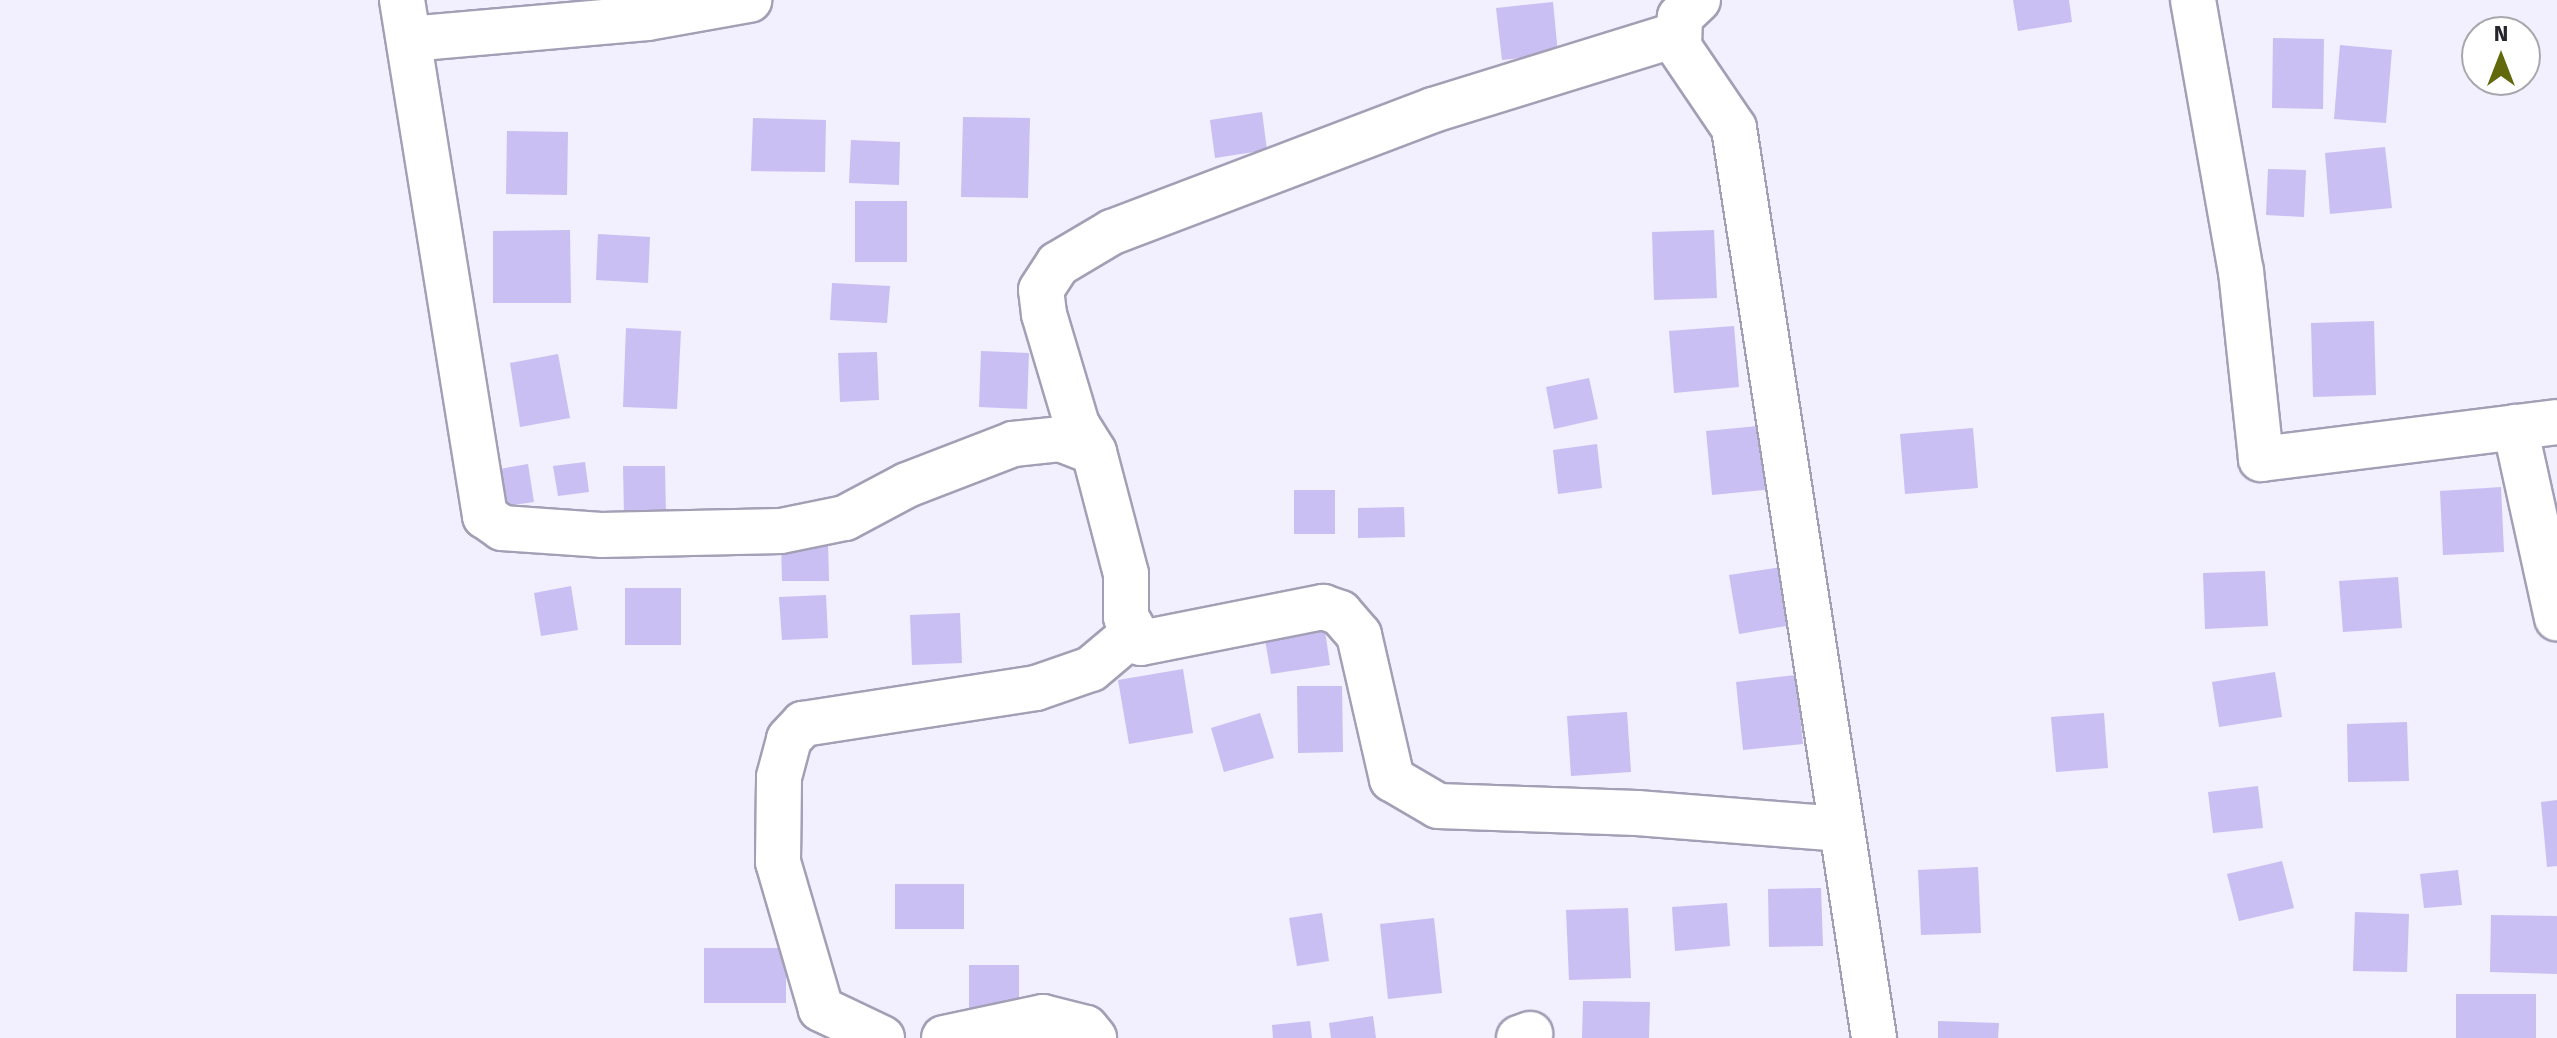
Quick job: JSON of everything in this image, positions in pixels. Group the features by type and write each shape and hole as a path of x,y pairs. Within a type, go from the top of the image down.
{"street":[{"path":"749,0 647,18 406,20 426,128 454,348 485,516 502,528 601,535 781,531 845,518 907,485 1013,444 1060,439 1094,452"},
{"path":"2193,0 2241,271 2261,459 2557,422"},
{"path":"1689,17 1112,232 1058,264 1041,290 1044,314 1077,425 1094,452 1126,574 1126,617 1141,643 1323,607 1340,613 1359,635 1392,779 1438,806 1637,813 1839,829"},
{"path":"1689,17 1679,47 1734,128 1806,572 1839,829 1874,1038"},
{"path":"2515,427 2557,618"},
{"path":"882,1038 821,1009 816,994 778,862 779,777 789,739 803,724 1036,688 1091,669 1135,632"},
{"path":"944,1038 1043,1017 1086,1028 1094,1038"}],"building":[{"path":"2013,0 2069,0 2072,22 2018,31"},
{"path":"1553,2 1558,54 1502,60 1496,8"},
{"path":"2273,38 2324,39 2323,109 2272,108"},
{"path":"2340,45 2392,50 2386,123 2334,119"},
{"path":"1262,112 1267,150 1215,158 1210,120"},
{"path":"963,117 1030,118 1028,198 961,197"},
{"path":"753,118 826,120 825,172 751,171"},
{"path":"507,131 568,132 567,195 506,194"},
{"path":"851,140 900,142 899,185 849,183"},
{"path":"2385,147 2392,208 2330,214 2325,153"},
{"path":"2268,169 2306,170 2304,217 2266,215"},
{"path":"855,201 907,201 907,262 855,262"},
{"path":"570,230 571,303 493,303 493,231"},
{"path":"1714,230 1717,298 1654,300 1652,232"},
{"path":"598,234 650,237 648,283 596,280"},
{"path":"832,283 890,286 887,323 830,320"},
{"path":"2374,321 2376,395 2313,397 2311,323"},
{"path":"1734,326 1739,387 1674,393 1669,331"},
{"path":"626,328 681,331 677,409 623,407"},
{"path":"981,351 1029,353 1027,409 979,407"},
{"path":"877,352 879,400 840,402 838,353"},
{"path":"558,354 570,418 520,427 510,363"},
{"path":"1589,378 1598,419 1554,429 1546,387"},
{"path":"1768,425 1774,489 1712,495 1706,431"},
{"path":"1973,428 1978,488 1905,494 1900,434"},
{"path":"1597,444 1602,488 1558,494 1553,450"},
{"path":"585,462 589,492 558,496 553,466"},
{"path":"528,464 534,502 500,507 494,470"},
{"path":"623,466 665,466 666,516 624,516"},
{"path":"2501,487 2504,552 2443,555 2440,491"},
{"path":"1294,490 1335,490 1335,534 1294,534"},
{"path":"1404,507 1405,537 1358,538 1358,508"},
{"path":"828,541 829,581 782,581 781,542"},
{"path":"1788,566 1798,624 1739,634 1729,575"},
{"path":"2265,571 2268,626 2205,629 2203,573"},
{"path":"2398,577 2402,628 2343,632 2339,581"},
{"path":"571,586 578,630 541,636 534,593"},
{"path":"625,588 681,588 681,645 625,645"},
{"path":"826,595 828,638 782,640 779,597"},
{"path":"960,613 962,663 912,665 910,615"},
{"path":"1325,631 1330,665 1271,674 1265,640"},
{"path":"1183,669 1193,733 1129,744 1118,680"},
{"path":"2275,672 2282,717 2219,727 2212,682"},
{"path":"1796,675 1803,744 1743,750 1736,682"},
{"path":"1297,686 1342,686 1343,752 1298,753"},
{"path":"1627,712 1631,772 1571,776 1567,716"},
{"path":"1260,713 1274,758 1224,772 1211,728"},
{"path":"2104,713 2108,768 2056,772 2051,717"},
{"path":"2407,722 2409,781 2348,782 2347,724"},
{"path":"2258,786 2263,828 2213,833 2208,792"},
{"path":"2557,800 2557,866 2547,867 2541,802"},
{"path":"2282,861 2294,908 2239,921 2227,874"},
{"path":"1978,867 1981,933 1921,935 1918,870"},
{"path":"2458,870 2462,905 2424,908 2420,874"},
{"path":"895,884 964,884 964,929 895,929"},
{"path":"1821,888 1823,946 1769,947 1768,889"},
{"path":"1727,903 1730,946 1675,951 1672,907"},
{"path":"1628,908 1631,978 1569,980 1566,910"},
{"path":"2355,912 2409,914 2407,972 2353,971"},
{"path":"1322,913 1329,961 1297,966 1289,918"},
{"path":"2491,915 2557,916 2557,974 2490,972"},
{"path":"1434,918 1442,993 1388,999 1380,924"},
{"path":"704,948 786,948 786,1003 704,1003"},
{"path":"969,965 1019,965 1019,1010 969,1010"},
{"path":"2456,994 2536,994 2536,1038 2456,1038"},
{"path":"1583,1001 1650,1002 1649,1038 1582,1038"},
{"path":"1373,1016 1376,1038 1331,1038 1329,1023"},
{"path":"1310,1021 1312,1038 1273,1038 1272,1025"},
{"path":"1938,1021 1999,1023 1998,1038 1938,1038"}]}
